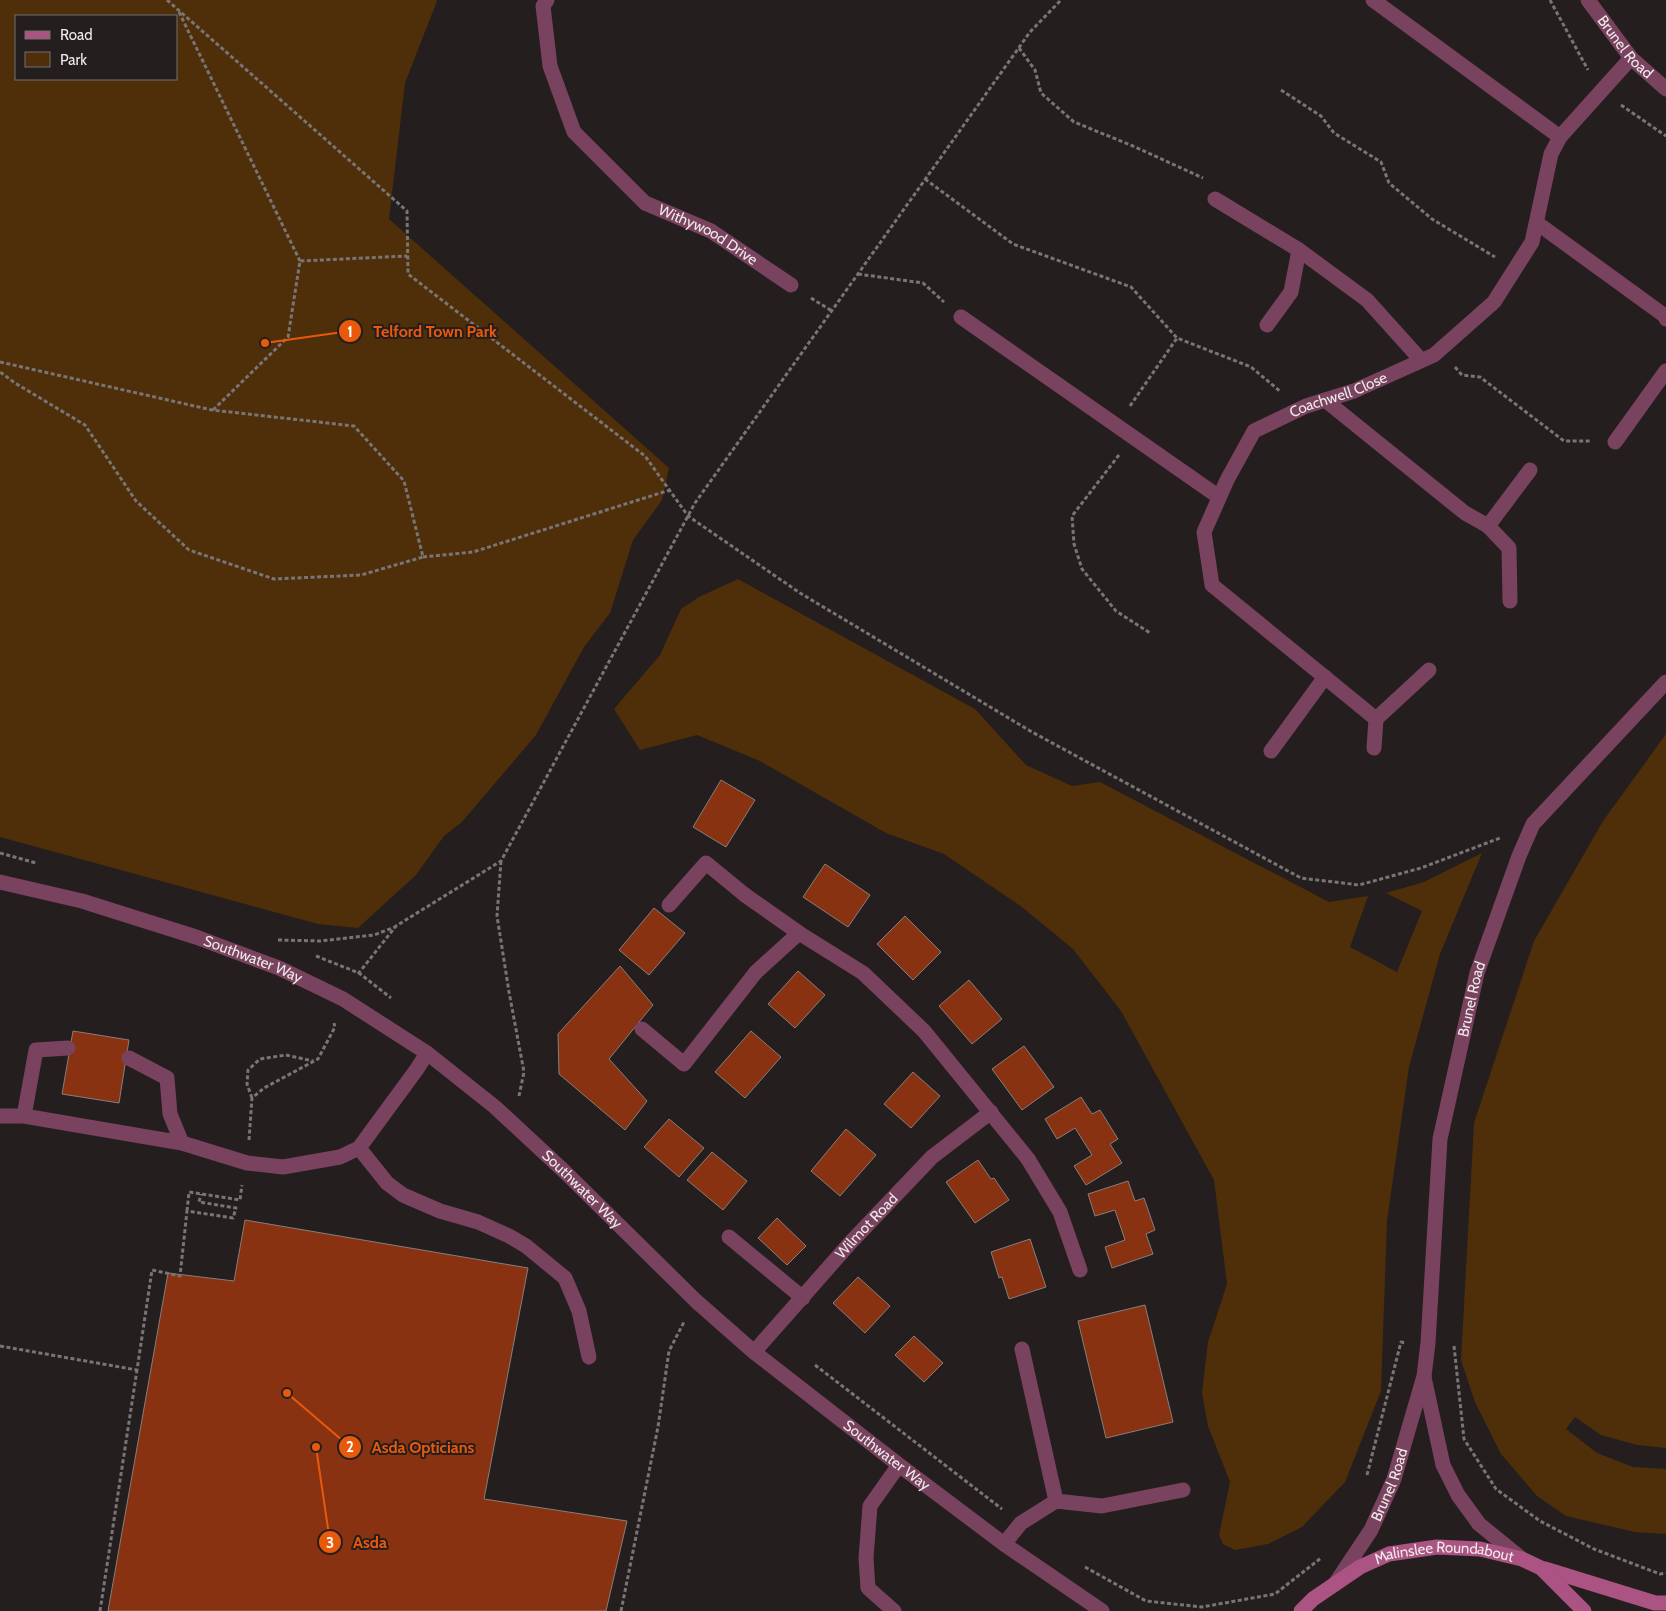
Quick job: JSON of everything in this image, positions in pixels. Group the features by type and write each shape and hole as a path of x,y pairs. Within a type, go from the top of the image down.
{"main road":[{"name":"Malinslee Roundabout","path":"1301,1611 1313,1599 1360,1567 1389,1554 1437,1547 1480,1549 1522,1560 1541,1568 1584,1611"},
{"path":"1541,1568 1655,1603 1666,1603"}],"street":[{"name":"Withywood Drive","path":"547,0 542,6 550,66 574,132 645,203 711,231 791,286"},
{"path":"1372,0 1560,137"},
{"name":"Brunel Road","path":"1588,0 1631,58 1666,89"},
{"name":"Coachwell Close","path":"1376,718 1212,585 1204,532 1254,430 1300,408 1354,391 1434,354 1494,302 1532,242 1551,154 1560,137 1631,58"},
{"path":"1219,201 1298,250 1367,300 1421,360"},
{"path":"1536,223 1665,316 1666,320"},
{"path":"1267,325 1290,292 1298,250"},
{"path":"961,317 1220,497"},
{"path":"1615,442 1666,371"},
{"path":"1325,400 1465,513 1488,526 1509,548 1510,601"},
{"path":"1488,526 1530,470"},
{"path":"1374,748 1376,718 1429,670"},
{"path":"1271,751 1325,677"},
{"name":"Brunel Road","path":"1335,1584 1372,1530 1394,1479 1424,1376 1428,1343 1440,1139 1478,973 1519,856 1533,824 1666,682"},
{"path":"670,905 706,863 745,895 799,933 863,973 924,1031 1028,1159 1060,1212 1080,1270"},
{"name":"Southwater Way","path":"0,882 82,901 196,937 279,968 343,999 426,1053 495,1107 565,1172 696,1301 754,1352 899,1466 1004,1544 1102,1611"},
{"path":"642,1030 684,1064 756,972 799,933"},
{"path":"24,1116 36,1050 68,1048"},
{"path":"0,1116 24,1116 182,1143 247,1163 283,1167 340,1158 358,1148 417,1069 426,1053"},
{"path":"129,1058 167,1078 170,1114 182,1143"},
{"name":"Wilmot Road","path":"754,1352 851,1242 932,1157 991,1112"},
{"path":"358,1148 387,1183 403,1195 440,1211 478,1222 509,1236 526,1246 565,1278 579,1311 589,1357"},
{"path":"729,1236 803,1298"},
{"path":"1022,1348 1056,1501"},
{"name":"Brunel Road","path":"1424,1376 1443,1465 1458,1495 1479,1524 1522,1560"},
{"path":"894,1611 868,1588 866,1558 870,1506 899,1466"},
{"path":"1004,1544 1021,1523 1056,1501 1102,1506 1183,1490"}],"path":[{"path":"167,0 407,211 408,274 645,456 688,516 800,592 1032,732 1300,878 1358,885 1420,868 1533,824"},
{"path":"513,1124 524,1072 497,916 500,862 695,503 1030,32 1061,0"},
{"path":"1550,0 1583,64 1602,90 1627,111 1666,136"},
{"path":"177,9 300,261 288,337 212,410"},
{"path":"1019,48 1035,70 1041,94 1074,122 1133,146 1212,182 1219,201"},
{"path":"1281,90 1321,116 1334,133 1381,162 1389,183 1432,219 1515,269"},
{"path":"925,179 1013,244 1131,286 1177,338 1252,367 1300,408"},
{"path":"300,261 407,256"},
{"path":"858,274 923,283 961,317"},
{"path":"1117,425 1177,338"},
{"path":"1439,350 1462,375 1480,377 1564,441 1615,442"},
{"path":"0,362 212,410 354,426 404,481 424,557"},
{"path":"0,372 85,425 136,501 189,550 274,579 361,574 424,557 472,552 670,490"},
{"path":"1123,449 1072,516 1074,544 1082,569 1116,611 1150,633"},
{"path":"273,940 320,941 374,935 396,926 500,862"},
{"path":"264,1088 318,1059 335,1027 332,1018 343,999 359,973 396,926"},
{"path":"252,1098 247,1084 248,1070 260,1059 286,1055 313,1062"},
{"path":"100,1611 152,1270 180,1276 189,1192 201,1194 199,1202 236,1208 233,1218 187,1211"},
{"path":"621,1611 658,1427 669,1351 696,1301"},
{"path":"1366,1480 1401,1342"},
{"path":"1453,1344 1464,1438 1496,1489 1540,1521 1594,1549 1660,1574 1666,1573"},
{"path":"0,1346 137,1370"},
{"path":"810,1362 1021,1523"},
{"path":"1082,1566 1146,1601 1202,1609 1275,1594 1328,1552"}],"green space":[{"path":"0,0 436,0 405,83 389,219 669,468 662,500 633,540 610,613 584,647 536,735 462,822 444,836 416,875 358,928 318,924 0,837"},
{"path":"738,579 975,709 1026,765 1072,786 1100,782 1329,902 1368,896 1350,947 1397,972 1422,911 1386,893 1424,882 1482,853 1440,954 1409,1067 1387,1221 1381,1391 1345,1482 1302,1527 1268,1544 1235,1550 1223,1544 1219,1535 1230,1482 1208,1426 1202,1393 1208,1342 1227,1284 1214,1180 1121,1011 1073,949 1022,907 944,854 886,833 760,761 697,735 640,750 614,709 660,655 681,609 699,597"},
{"path":"1666,734 1666,1448 1637,1445 1601,1435 1575,1417 1566,1429 1597,1453 1633,1467 1666,1469 1666,1534 1635,1532 1566,1516 1537,1496 1501,1454 1475,1402 1461,1360 1474,1123 1534,941 1603,821"}],"building":[{"path":"721,780 755,800 726,847 693,827"},
{"path":"825,864 870,895 848,927 803,897"},
{"path":"654,908 685,933 649,975 619,950"},
{"path":"905,916 941,952 913,980 877,944"},
{"path":"620,966 653,1005 609,1059 647,1101 625,1130 559,1074 558,1034"},
{"path":"798,971 825,995 795,1028 768,1004"},
{"path":"969,980 1002,1019 972,1044 939,1006"},
{"path":"73,1031 129,1040 119,1103 62,1094"},
{"path":"751,1031 781,1057 745,1098 715,1072"},
{"path":"1024,1046 1054,1087 1022,1110 992,1069"},
{"path":"913,1072 940,1096 911,1128 884,1104"},
{"path":"1081,1097 1092,1114 1100,1110 1118,1139 1110,1144 1122,1163 1086,1185 1074,1166 1092,1155 1075,1128 1057,1139 1045,1119"},
{"path":"669,1119 704,1148 679,1177 644,1147"},
{"path":"846,1129 876,1155 840,1196 811,1171"},
{"path":"712,1152 747,1181 723,1210 687,1180"},
{"path":"978,1160 991,1179 994,1178 1009,1200 975,1223 946,1182"},
{"path":"1128,1181 1135,1201 1144,1198 1155,1230 1146,1234 1153,1254 1112,1268 1105,1247 1125,1240 1115,1210 1095,1216 1088,1194"},
{"path":"777,1218 806,1246 787,1265 758,1238"},
{"path":"245,1220 528,1268 484,1499 627,1521 606,1611 108,1611 168,1273 234,1281"},
{"path":"1030,1239 1046,1287 1009,1299 1002,1277 999,1278 991,1252"},
{"path":"858,1277 890,1306 865,1333 833,1303"},
{"path":"1145,1305 1173,1422 1106,1438 1078,1321"},
{"path":"914,1336 943,1363 924,1382 895,1355"}],"place":[{"name":"Telford Town Park","path":"265,343"},
{"name":"Asda Opticians","path":"287,1393"},
{"name":"Asda","path":"316,1447"}]}
